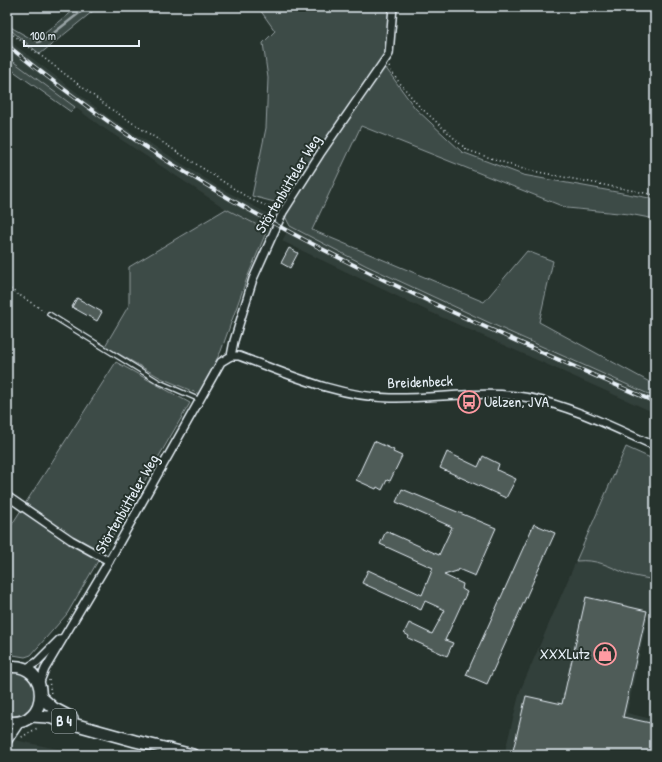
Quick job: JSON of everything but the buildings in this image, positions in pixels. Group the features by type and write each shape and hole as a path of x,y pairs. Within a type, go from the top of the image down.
{"main road":[{"path":"7,666 25,669 31,672 39,684 41,697 38,707 26,719 7,722"},
{"name":"B 4","path":"41,697 52,708 96,730"},
{"name":"B 4","path":"26,719 48,717 135,741 194,752"}],"street":[{"name":"Störtenbütteler Weg","path":"39,684 45,669 109,561 201,400 221,362 231,356 234,341 253,279 282,212 389,54 394,7"},
{"name":"Breidenbeck","path":"231,356 239,356 323,386 349,393 391,398 503,394 529,398 576,410 655,446"},
{"path":"7,496 71,540 109,561"},
{"name":"Störtenbütteler Weg","path":"25,669 33,665 47,653 75,620"},
{"path":"7,742 26,719"}],"lane":[{"path":"49,314 159,382 201,400"}],"path":[{"path":"7,30 118,113 250,199 282,212"},
{"path":"385,60 395,77 418,105 467,150 523,169 655,195"},
{"path":"7,287 49,314"},
{"path":"45,669 50,673 49,686 53,698"},
{"path":"194,752 219,755"}],"shaded area":[{"path":"78,7 98,7 40,54 7,27 7,25 35,41"},
{"path":"258,7 389,7 386,52 380,60 415,108 462,152 523,175 655,199 655,219 629,214 567,208 361,126 312,230 484,302 527,251 553,261 539,322 655,385 655,397 367,266 290,226 278,203 252,196 266,128 268,78 263,43 275,31"},
{"path":"7,39 110,118 220,188 272,216 267,230 226,209 99,125 7,57"},
{"path":"7,57 75,107 71,112 12,70 7,73"},
{"path":"226,209 267,230 247,278 221,351 199,394 161,378 105,346 129,305 129,267"},
{"path":"290,226 399,281 655,397 655,413 430,312 282,241"},
{"path":"116,362 190,403 67,614 31,655 25,657 7,654 7,532"},
{"path":"626,447 655,460 655,580 627,574 597,562 576,561"},
{"path":"590,560 604,563 629,574 655,580 655,598 652,597 627,713 655,720 655,724 623,717 647,611 586,597 562,704 512,755 504,755 520,691 576,561"},
{"path":"13,670 28,675 36,689 31,707 26,713 7,717 7,671"},
{"path":"7,738 15,740 85,755 7,755"}],"waterway":[{"path":"38,42 46,39 87,7"}],"railway":[{"path":"7,45 58,85 136,141 190,176 271,222 379,277 489,329 655,402"}],"place":[{"name":"Uelzen, JVA","path":"469,402"},
{"name":"XXXLutz","path":"605,654"}]}
